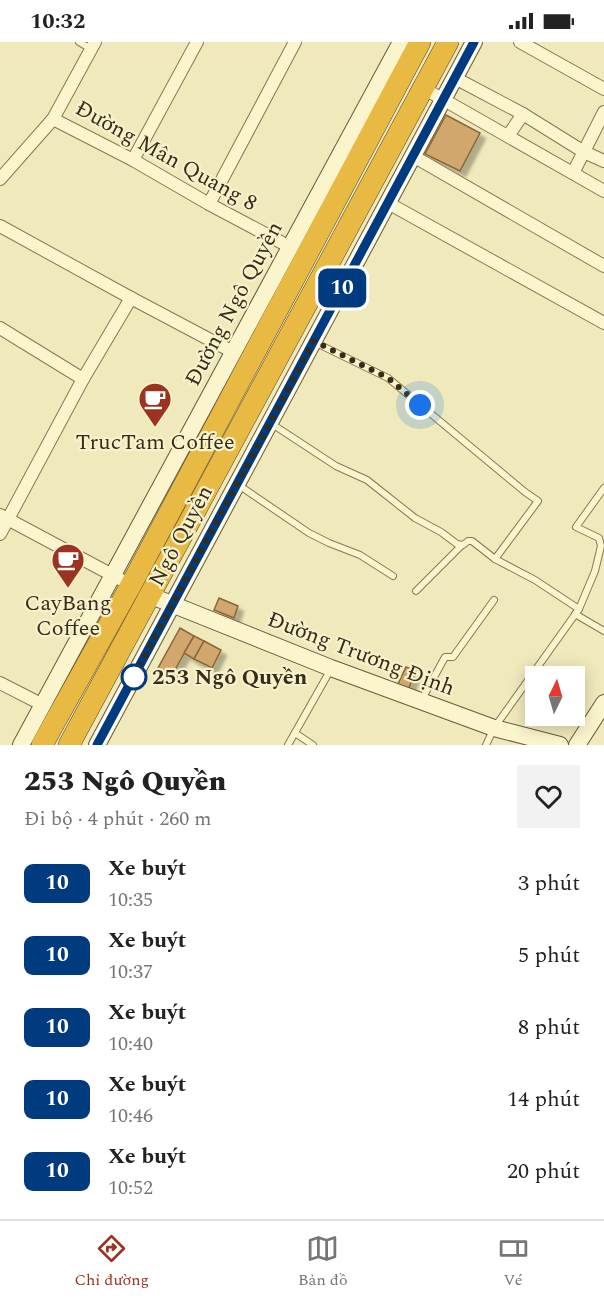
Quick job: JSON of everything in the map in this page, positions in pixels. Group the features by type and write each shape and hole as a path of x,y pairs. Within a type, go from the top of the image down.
{"highway":[{"name":"Ngô Quyền","path":"42,745 131,585 420,42"},
{"name":"Ngô Quyền","path":"69,745 131,585 448,42"}],"street":[{"path":"132,160 197,42"},
{"path":"209,204 296,42"},
{"name":"Đường Ngô Quyền","path":"21,745 43,705 131,585 233,352 401,42"},
{"path":"97,745 474,42"},
{"path":"520,42 604,89"},
{"path":"0,179 53,118 93,45"},
{"path":"455,78 523,114 584,152 604,161"},
{"path":"423,88 604,191"},
{"path":"573,173 604,112"},
{"path":"508,136 523,114"},
{"name":"Đường Mân Quang 8","path":"53,118 290,247"},
{"path":"413,156 604,266"},
{"path":"388,203 604,323"},
{"path":"0,226 233,352"},
{"path":"0,534 4,518 131,298"},
{"path":"0,328 83,379"},
{"path":"4,518 131,585"},
{"name":"Đường Trương Định","path":"131,585 172,605 331,668 494,728 560,745"},
{"path":"0,683 43,705"},
{"path":"577,745 604,703"}],"lane":[{"path":"79,42 93,45"},
{"path":"314,341 388,378 538,501 495,559"},
{"path":"269,422 336,466 367,480 416,518 461,546"},
{"path":"237,484 309,533 360,555 393,576"},
{"path":"486,745 494,728 577,611 595,570 601,546 599,538 576,527 604,488"},
{"path":"416,591 461,546 472,541 495,559 535,580 604,631"},
{"path":"420,701 445,657 453,657 494,600"},
{"path":"288,745 331,668"},
{"path":"294,733 313,745"}],"building":[{"path":"446,115 480,133 460,171 425,154"},
{"path":"219,598 238,606 234,618 214,610"},
{"path":"180,628 194,636 172,675 158,668"},
{"path":"194,636 204,641 194,659 184,653"},
{"path":"204,641 221,650 212,668 194,659"},
{"path":"406,667 416,671 408,690 397,686"}],"bus line":[{"name":"10","path":"97,745 474,42"}],"place":[{"name":"TrucTam Coffee","path":"155,428"},
{"name":"CayBang Coffee","path":"68,589"},
{"name":"253 Ngô Quyền","path":"134,677"}],"route":[{"path":"134,677 129,685 314,341 388,378 420,405"}]}
